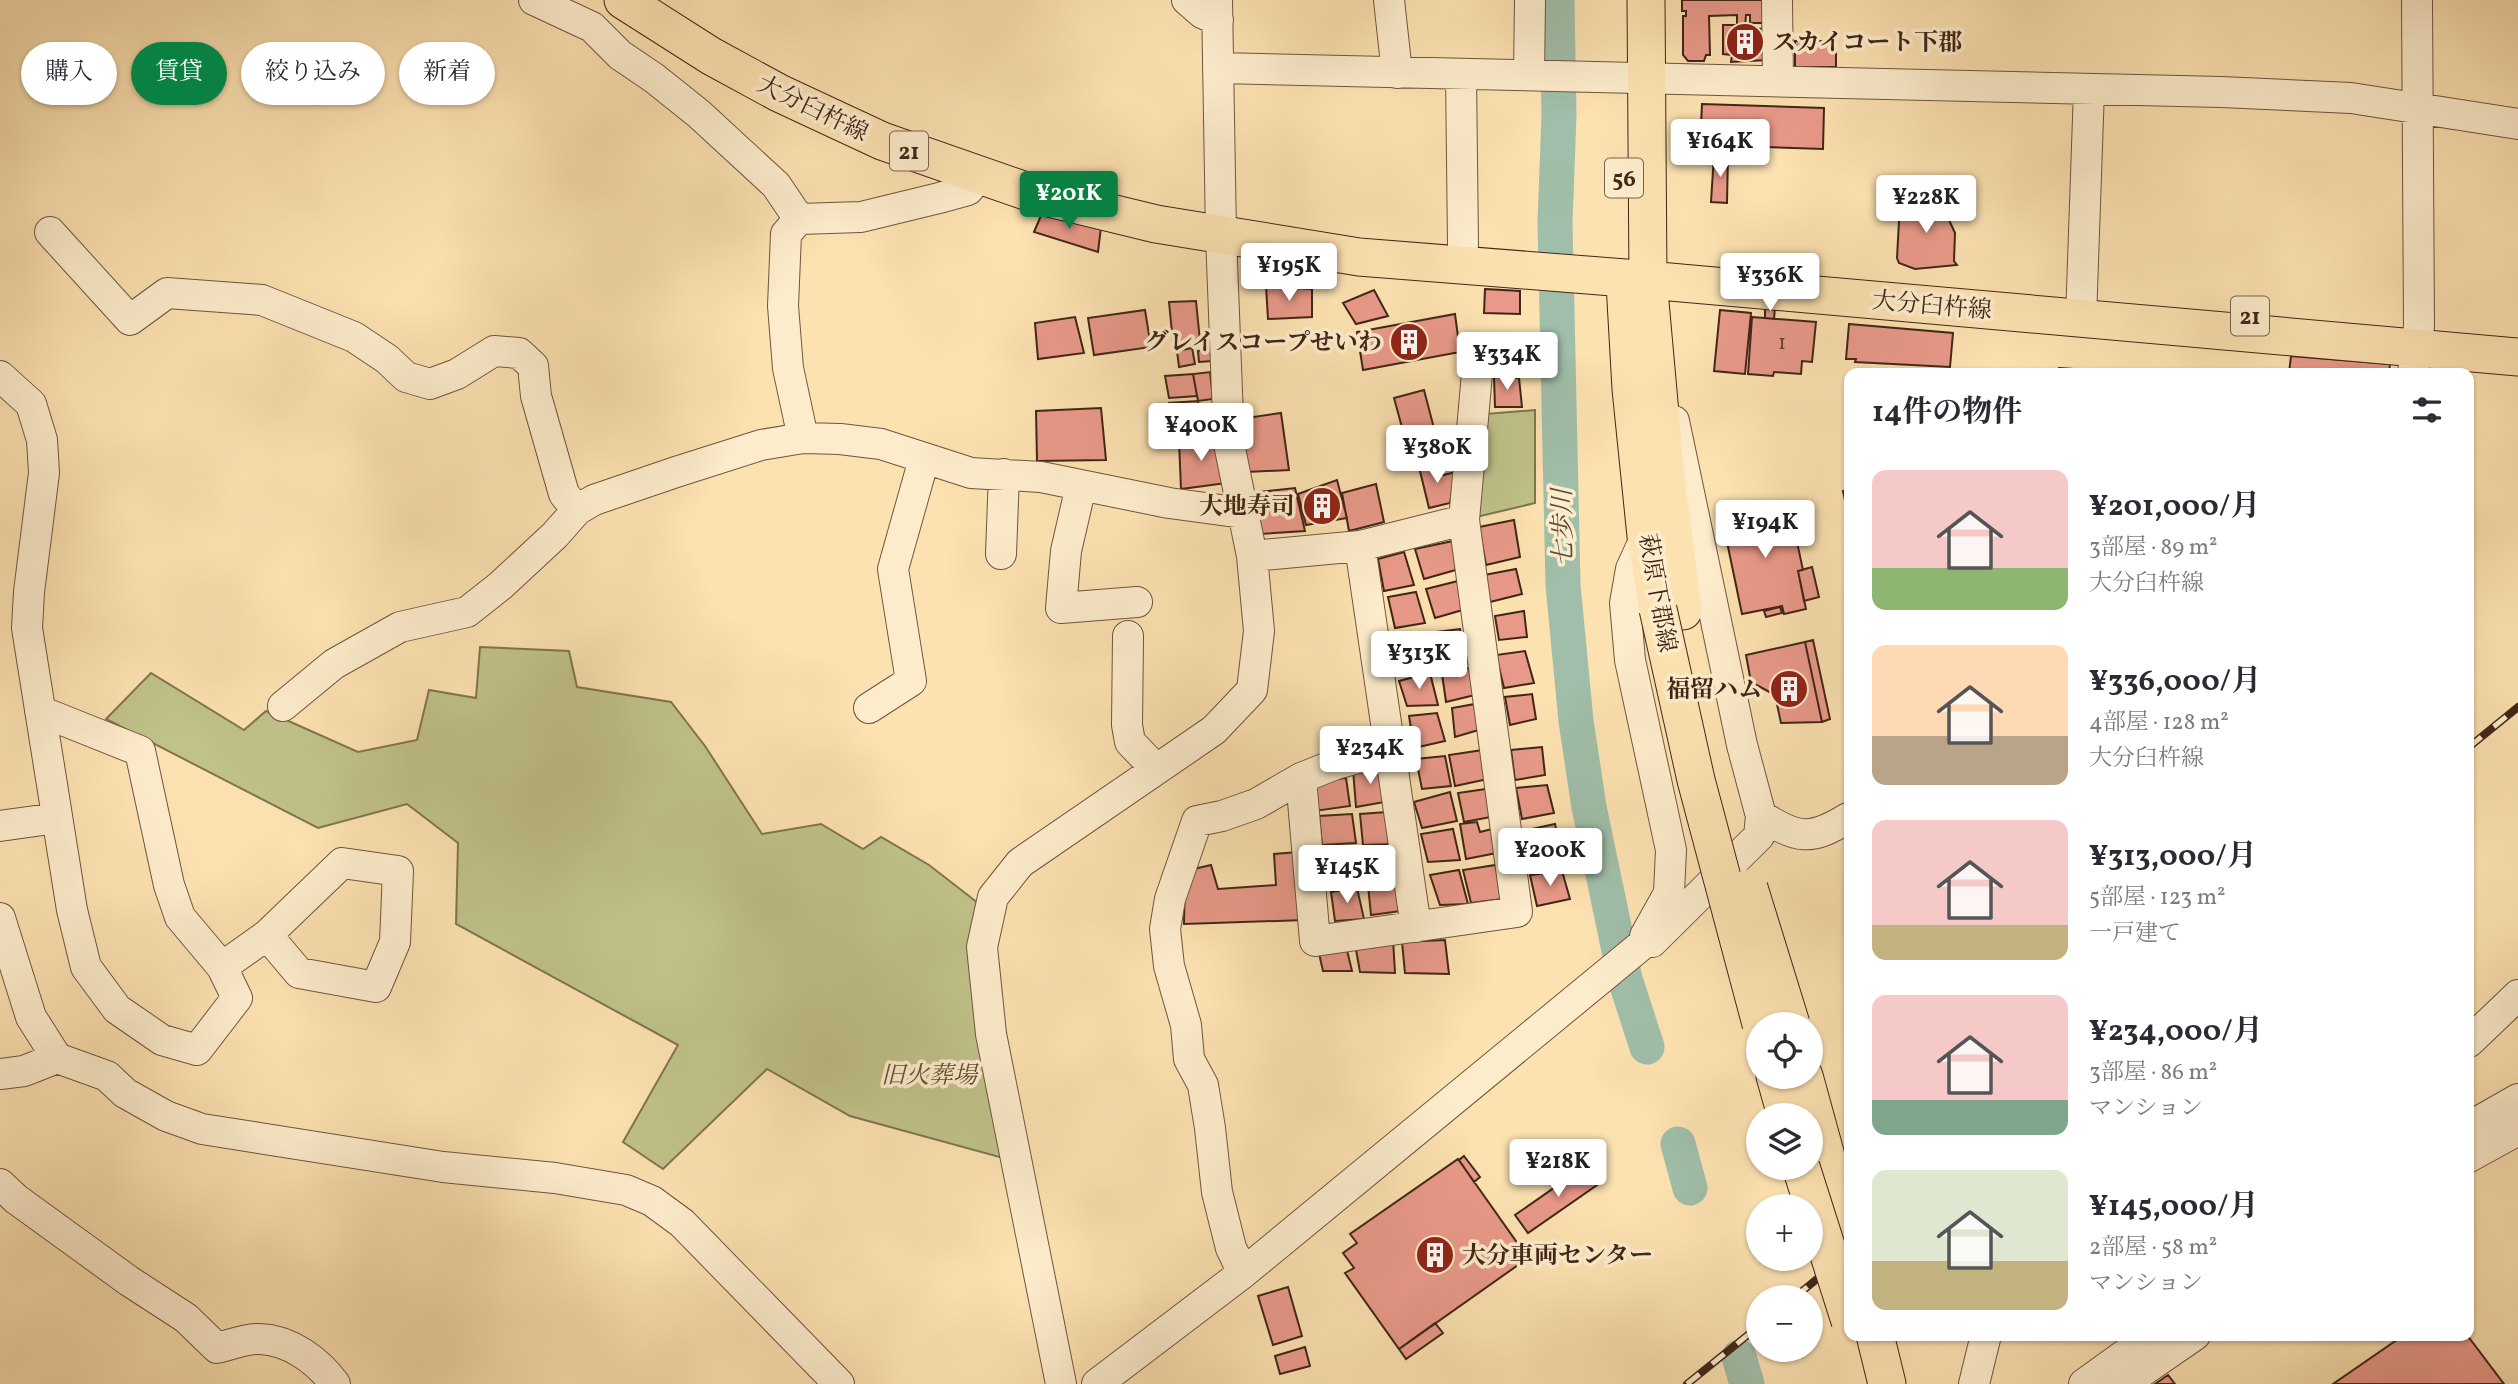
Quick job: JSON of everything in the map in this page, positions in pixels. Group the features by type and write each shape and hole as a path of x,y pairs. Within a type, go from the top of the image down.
{"main road":[{"name":"大分臼杵線","path":"623,0 711,57 842,124 979,176 1132,220 1359,257 1584,264 2082,309 2216,313 2416,349 2518,357"},
{"name":"56","path":"1622,0 1635,78"},
{"name":"56","path":"1637,268 1635,78 1646,0"},
{"name":"大分臼杵線","path":"1221,235 1462,245 1535,261"},
{"name":"萩原下郡線","path":"1637,268 1658,387 1665,469 1671,610 1696,780 1758,1012"},
{"name":"萩原下郡線","path":"1637,268 1631,389 1646,536 1671,610 1751,896 1787,1012"},
{"name":"大分臼杵線","path":"2416,349 2518,335"},
{"path":"1808,1089 1844,1222"},
{"path":"1805,1180 1844,1302"},
{"path":"1854,1341 1865,1384"},
{"path":"1876,1341 1887,1384"}],"street":[{"path":"534,0 592,27 620,55 699,114 776,185 799,219"},
{"path":"1061,1384 990,1034 982,947 993,897 1020,863 1214,730 1252,690 1259,631 1252,556 1229,443 1221,235 1217,10 1202,12 1187,0"},
{"path":"1389,0 1397,73"},
{"path":"1530,0 1532,75"},
{"path":"1777,0 1778,81"},
{"path":"2416,349 2417,0"},
{"path":"1218,68 2351,98 2518,124"},
{"path":"1461,74 1462,245"},
{"path":"2082,309 2089,89"},
{"path":"803,438 788,368 783,306 786,234 799,219 861,216 939,198 968,190 979,176"},
{"path":"50,232 130,320 167,293 262,300 354,337 387,359 406,377 430,384 457,374 494,351 519,353 533,366 536,396 564,494 577,510"},
{"path":"1301,778 1315,941 1517,912 1464,520 1478,362"},
{"path":"0,376 31,404 42,440 44,473 27,628 40,711 57,818 72,910 86,967 117,1009 162,1040 197,1050 237,998 222,967 180,917 169,885 140,751 40,711"},
{"path":"1646,536 1631,569 1625,603 1630,660 1671,850 1669,893 1646,936 1652,942 1759,836 1761,816 1742,745 1667,390 1658,387"},
{"path":"284,706 334,664 400,627 467,612 527,561 577,510 594,500 761,446 803,438 881,444 971,473 1041,477 1170,503 1243,513"},
{"path":"869,708 912,681 893,569 925,459"},
{"path":"1001,554 1004,474"},
{"path":"1081,486 1066,551 1061,607 1137,602"},
{"path":"1252,556 1360,546 1464,520"},
{"path":"1360,546 1416,927"},
{"path":"1128,636 1127,725 1130,743 1156,769"},
{"path":"1243,1273 1231,1248 1217,1192 1203,1085 1189,1059 1186,1025 1169,967 1165,929 1170,900 1197,821 1222,816 1256,804 1301,778 1336,764 1390,749"},
{"path":"1761,816 1788,832 1804,835 1820,832 1844,820"},
{"path":"0,826 57,818"},
{"path":"222,967 267,935 342,863 398,871 395,942 376,987 299,973 267,935"},
{"path":"0,918 31,1017 57,1058 107,1076 125,1094 166,1116 202,1129 443,1167 555,1178 625,1190 652,1201 681,1223 839,1384"},
{"path":"1097,1384 1243,1273 1649,939"},
{"path":"2474,1037 2518,995"},
{"path":"0,1074 24,1071 57,1058"},
{"path":"2474,1124 2518,1099"},
{"path":"2474,1154 2518,1130"},
{"path":"0,1184 16,1199 129,1281 186,1318 217,1348 259,1338 285,1344 305,1354 335,1384"},
{"path":"1973,1384 1984,1341"},
{"path":"2084,1384 2144,1341"},
{"path":"2124,1384 2186,1341"}],"green space":[{"path":"1535,410 1535,503 1464,520 1473,415"},
{"name":"旧火葬場","path":"480,647 569,651 577,687 671,702 705,746 762,834 821,824 863,849 881,837 929,865 978,903 1003,1158 850,1116 767,1069 663,1169 623,1142 678,1045 456,924 458,843 407,804 318,828 106,719 151,673 244,730 266,711 358,752 417,740 429,690 476,698"}],"building":[{"name":"スカイコート下郡","path":"1682,0 1765,0 1763,23 1750,23 1750,15 1746,15 1745,28 1767,29 1767,60 1731,62 1732,55 1723,54 1723,25 1737,25 1737,15 1709,16 1710,55 1706,55 1704,61 1688,61 1683,55 1683,16 1686,16 1686,11 1682,11"},
{"path":"1795,41 1836,41 1836,67 1795,67"},
{"path":"1702,104 1824,108 1823,149 1700,145"},
{"path":"1717,151 1728,155 1727,203 1711,202 1714,155 1717,155"},
{"path":"1900,202 1955,203 1955,220 1949,220 1955,233 1954,261 1957,265 1915,269 1899,263"},
{"path":"1043,211 1101,227 1098,252 1034,232"},
{"path":"1266,286 1312,289 1312,317 1268,319"},
{"path":"1485,289 1520,291 1520,314 1484,313"},
{"path":"1374,290 1388,316 1356,324 1343,303"},
{"path":"1196,301 1200,341 1173,343 1169,302"},
{"path":"1765,307 1775,307 1774,319 1765,318"},
{"path":"1145,310 1151,347 1094,355 1088,318"},
{"path":"1720,310 1751,313 1745,374 1714,371"},
{"name":"グレイスコープせいわ","path":"1455,314 1460,352 1363,370 1357,332"},
{"path":"1075,317 1084,353 1038,359 1035,323"},
{"path":"1752,317 1816,322 1812,362 1802,361 1801,374 1748,374"},
{"path":"1849,324 1953,333 1950,367 1855,362 1856,359 1846,359"},
{"path":"1192,348 1195,364 1179,367 1177,351"},
{"path":"1211,348 1212,361 1199,362 1198,351"},
{"path":"2291,356 2390,364 2390,368 2290,368"},
{"path":"1210,372 1213,399 1198,401 1193,374"},
{"path":"1193,374 1197,396 1169,398 1165,376"},
{"path":"1494,377 1519,378 1522,407 1495,407"},
{"path":"1424,390 1442,459 1412,464 1394,398"},
{"path":"1198,401 1202,435 1175,437 1169,403"},
{"path":"1101,408 1106,460 1037,461 1036,411"},
{"path":"1281,413 1289,470 1247,472 1240,419"},
{"path":"1219,437 1227,483 1181,489 1179,441"},
{"path":"1437,464 1443,475 1456,472 1450,503 1429,508 1419,467"},
{"name":"大地寿司","path":"1337,480 1347,518 1306,525 1298,494"},
{"path":"1376,484 1384,522 1349,531 1342,493"},
{"path":"1295,488 1305,531 1260,534 1260,492"},
{"path":"1789,505 1803,570 1798,571 1806,609 1784,614 1782,606 1742,614 1722,518"},
{"path":"1514,520 1520,557 1486,565 1479,527"},
{"path":"1453,541 1459,569 1424,579 1415,549"},
{"path":"1404,552 1414,585 1384,591 1378,559"},
{"path":"1812,567 1819,597 1804,601 1798,571"},
{"path":"1516,569 1522,594 1490,602 1484,575"},
{"path":"1458,581 1466,609 1435,618 1426,589"},
{"path":"1416,592 1425,623 1395,628 1388,597"},
{"path":"1780,607 1782,613 1766,617 1764,611"},
{"path":"1524,611 1527,637 1499,640 1495,616"},
{"path":"1460,629 1465,656 1439,662 1435,632"},
{"path":"1426,633 1432,662 1394,667 1390,641"},
{"path":"1813,640 1830,719 1822,722 1805,642"},
{"name":"福留ハム","path":"1805,642 1822,722 1781,723 1775,695 1751,682 1746,655"},
{"path":"1525,651 1534,683 1504,688 1496,655"},
{"path":"1469,668 1475,695 1446,702 1442,674"},
{"path":"1430,673 1438,705 1407,706 1399,681"},
{"path":"1532,694 1536,719 1510,725 1505,697"},
{"path":"1475,704 1482,729 1455,737 1452,708"},
{"path":"1437,713 1445,741 1414,748 1409,716"},
{"path":"1542,747 1545,775 1515,780 1511,750"},
{"path":"1483,750 1488,779 1455,786 1449,755"},
{"path":"1445,756 1451,786 1422,789 1416,759"},
{"path":"1383,765 1390,801 1356,807 1353,769"},
{"path":"1346,778 1350,806 1315,811 1309,781"},
{"path":"1547,785 1554,813 1522,819 1516,788"},
{"path":"1493,788 1496,816 1464,822 1458,793"},
{"path":"1450,792 1457,821 1422,828 1414,802"},
{"path":"1387,812 1396,844 1363,845 1360,814"},
{"path":"1352,814 1356,843 1322,845 1319,816"},
{"path":"1477,822 1480,832 1496,828 1502,852 1466,859 1460,824"},
{"path":"1555,824 1563,860 1534,864 1527,830"},
{"path":"1453,829 1460,860 1428,862 1421,834"},
{"path":"1355,848 1360,881 1329,882 1328,850"},
{"path":"1391,848 1395,876 1368,877 1364,849"},
{"path":"1298,852 1305,920 1184,924 1185,871 1211,865 1218,889 1276,885 1274,854"},
{"path":"1502,864 1510,898 1471,903 1463,870"},
{"path":"1459,870 1468,904 1440,905 1430,875"},
{"path":"1562,871 1570,899 1537,906 1530,875"},
{"path":"1394,883 1401,911 1371,915 1368,885"},
{"path":"1357,888 1364,919 1335,921 1331,892"},
{"path":"1393,939 1395,973 1360,972 1355,944"},
{"path":"1445,940 1449,974 1405,973 1402,942"},
{"path":"1346,946 1352,971 1323,971 1318,949"},
{"path":"1464,1156 1480,1177 1474,1182 1459,1160"},
{"name":"大分車両センター","path":"1458,1159 1528,1258 1399,1349 1345,1273 1354,1268 1343,1253 1357,1243 1350,1234"},
{"path":"1587,1165 1600,1183 1528,1233 1515,1215"},
{"path":"1288,1287 1302,1336 1273,1345 1258,1296"},
{"path":"1435,1323 1443,1333 1406,1359 1399,1349"},
{"path":"2395,1341 2472,1341 2504,1384 2333,1384"},
{"path":"1305,1347 1310,1366 1280,1374 1275,1356"},
{"path":"2168,1375 2175,1384 2155,1384"}],"waterway":[{"name":"七歩川","path":"1557,0 1559,115 1555,222 1563,585 1576,721 1589,807 1625,979 1647,1047"},
{"name":"七歩川","path":"1678,1144 1690,1188"},
{"name":"七歩川","path":"1739,1357 1747,1384"}],"railway":[{"path":"2474,743 2518,707"},
{"path":"1810,1285 1844,1257"},
{"path":"1687,1384 1746,1336"}],"place":[{"name":"スカイコート下郡","path":"1745,42"},
{"name":"グレイスコープせいわ","path":"1409,342"},
{"name":"大地寿司","path":"1322,506"},
{"name":"福留ハム","path":"1789,689"},
{"name":"大分車両センター","path":"1435,1255"}]}
